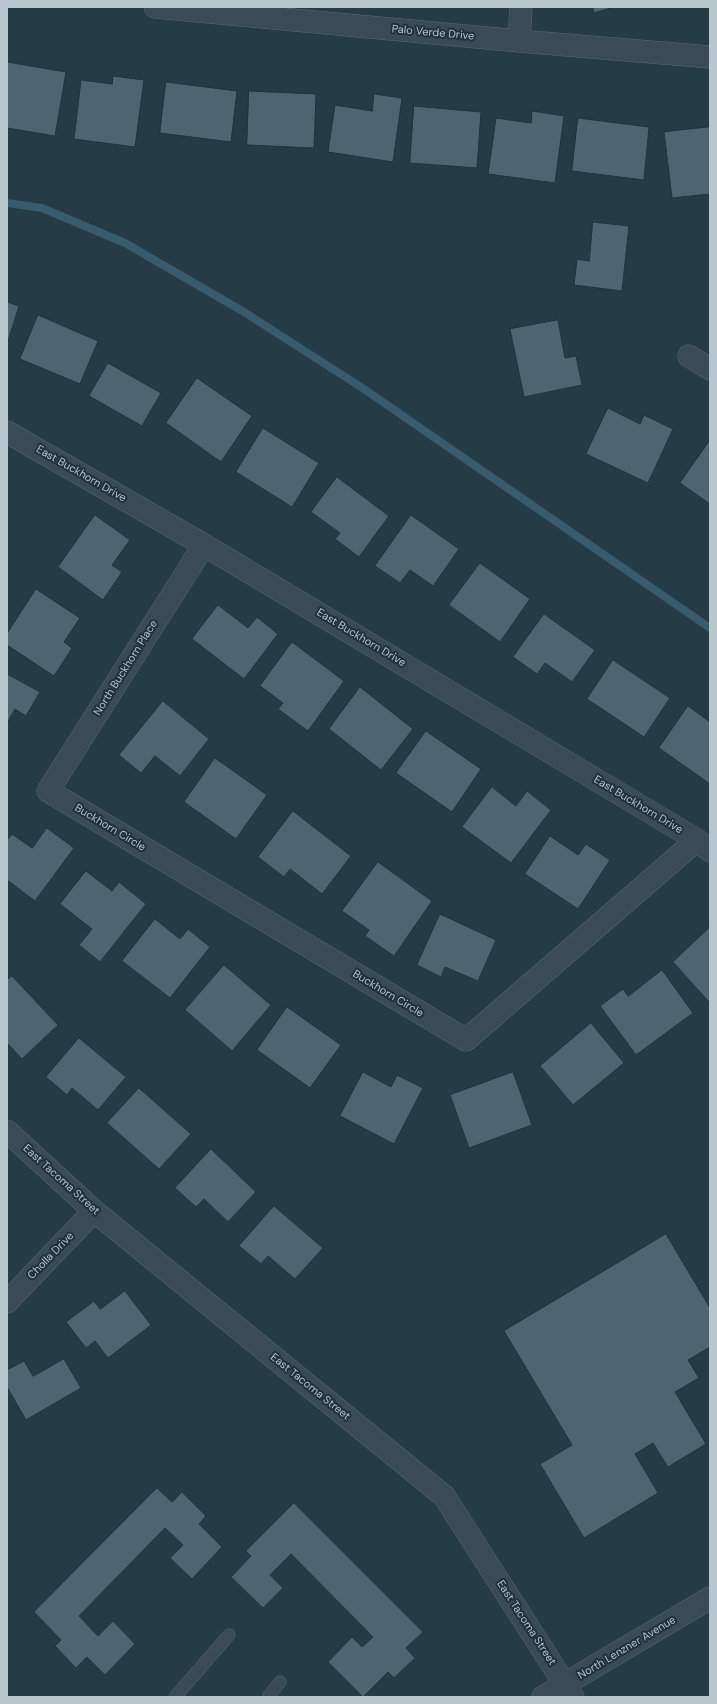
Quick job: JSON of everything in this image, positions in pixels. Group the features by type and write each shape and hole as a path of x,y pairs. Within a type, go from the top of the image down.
{"street":[{"name":"Palo Verde Drive","path":"155,7 519,41 710,57"},
{"path":"519,41 521,7"},
{"path":"689,356 710,369"},
{"name":"East Buckhorn Drive","path":"7,432 204,544 703,845"},
{"name":"North Buckhorn Place","path":"48,791 204,544"},
{"name":"Buckhorn Circle","path":"48,791 466,1040 703,845"},
{"name":"East Tacoma Street","path":"7,1131 94,1211 444,1496 569,1691"},
{"name":"Cholla Drive","path":"7,1302 94,1211"},
{"name":"North Lenzner Avenue","path":"543,1697 569,1691 710,1598"}],"lane":[{"path":"175,1697 229,1635"},
{"path":"268,1697 280,1682"}],"building":[{"path":"593,7 614,7 594,13"},
{"path":"7,62 66,72 55,136 7,128"},
{"path":"113,76 144,80 135,147 74,139 81,80 112,84"},
{"path":"166,82 237,91 231,142 160,133"},
{"path":"249,91 316,94 314,148 247,145"},
{"path":"374,94 402,98 393,162 328,152 335,105 372,111"},
{"path":"414,106 481,112 477,168 410,163"},
{"path":"532,111 564,116 555,183 488,174 496,118 531,123"},
{"path":"578,118 649,127 644,180 572,171"},
{"path":"710,127 710,194 672,198 664,132"},
{"path":"593,222 629,226 622,291 574,285 577,259 589,261"},
{"path":"7,302 19,306 8,341 7,340"},
{"path":"38,315 98,341 80,384 20,359"},
{"path":"558,320 565,358 576,356 582,385 524,397 510,329"},
{"path":"108,363 161,393 142,426 89,396"},
{"path":"197,378 252,416 221,462 166,423"},
{"path":"608,408 640,424 644,415 673,429 648,483 586,454"},
{"path":"263,428 319,463 292,507 236,472"},
{"path":"710,440 710,504 680,483"},
{"path":"337,477 389,516 359,557 335,539 340,533 311,512"},
{"path":"95,515 130,540 112,565 122,572 103,600 58,567"},
{"path":"411,515 459,549 433,586 410,570 400,583 375,566"},
{"path":"480,563 530,599 500,642 449,605"},
{"path":"36,589 80,618 64,642 72,648 54,676 7,645 7,634"},
{"path":"218,605 248,628 257,617 278,634 244,679 192,639"},
{"path":"544,614 595,650 572,682 545,663 537,674 513,657"},
{"path":"292,642 344,681 308,731 278,709 283,703 260,686"},
{"path":"613,660 670,698 644,737 587,699"},
{"path":"7,674 40,692 26,716 15,709 7,723"},
{"path":"360,687 413,729 381,770 329,729"},
{"path":"163,701 209,739 180,776 155,756 141,773 119,755"},
{"path":"688,706 710,722 710,784 659,748"},
{"path":"426,731 481,769 452,812 396,773"},
{"path":"215,758 267,795 236,839 184,802"},
{"path":"492,787 516,806 527,791 551,810 511,863 462,827"},
{"path":"293,811 351,856 322,894 290,869 284,877 258,857"},
{"path":"47,828 74,848 35,901 7,880 7,840 12,834 32,848"},
{"path":"550,836 578,855 586,844 610,860 578,909 525,874"},
{"path":"378,862 432,901 394,956 365,936 369,930 342,911"},
{"path":"86,871 112,891 119,882 146,904 100,962 79,945 92,929 60,904"},
{"path":"440,914 496,940 478,981 445,967 441,977 417,965"},
{"path":"155,919 180,939 188,929 210,947 170,998 122,961"},
{"path":"710,927 710,1001 709,1002 673,962"},
{"path":"224,965 271,1005 232,1051 185,1010"},
{"path":"662,970 693,1013 636,1055 600,1006 623,989 628,996"},
{"path":"12,976 58,1025 22,1059 7,1043 7,980"},
{"path":"287,1007 341,1045 310,1088 257,1050"},
{"path":"591,1023 624,1063 573,1105 540,1066"},
{"path":"79,1038 126,1077 98,1110 72,1088 67,1095 46,1077"},
{"path":"363,1072 391,1087 397,1075 423,1088 394,1144 340,1116"},
{"path":"513,1072 532,1125 469,1148 450,1095"},
{"path":"139,1088 191,1134 159,1169 107,1123"},
{"path":"211,1149 256,1192 228,1222 204,1199 196,1207 175,1188"},
{"path":"274,1206 323,1248 295,1279 268,1256 261,1264 239,1246"},
{"path":"666,1234 710,1308 710,1347 688,1360 699,1378 675,1392 706,1444 668,1467 653,1443 635,1454 658,1493 584,1538 540,1464 572,1445 504,1331"},
{"path":"125,1291 151,1325 108,1358 95,1341 86,1348 66,1322 94,1301 100,1309"},
{"path":"64,1359 81,1388 26,1420 7,1387 7,1370 24,1361 33,1376"},
{"path":"157,1488 172,1502 182,1492 206,1516 199,1524 222,1547 192,1579 170,1558 183,1545 165,1528 79,1616 98,1636 113,1621 135,1644 105,1675 87,1657 76,1668 55,1646 61,1640 34,1612"},
{"path":"294,1503 423,1632 406,1648 415,1658 394,1678 388,1672 363,1697 328,1662 352,1637 362,1647 373,1637 291,1554 270,1575 283,1588 263,1608 231,1577 251,1556 246,1551"}],"waterway":[{"path":"7,203 42,208 125,243 244,312 364,389 710,628"}]}
